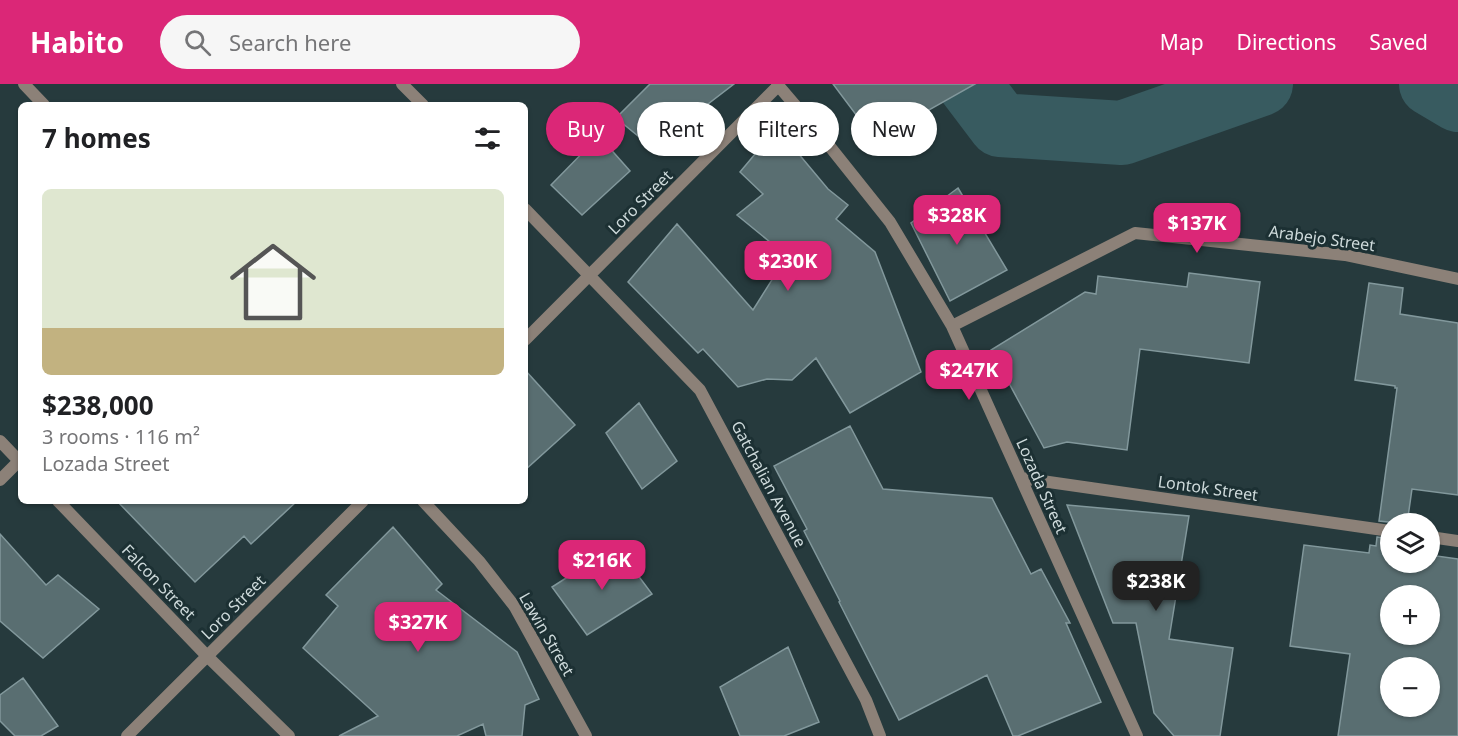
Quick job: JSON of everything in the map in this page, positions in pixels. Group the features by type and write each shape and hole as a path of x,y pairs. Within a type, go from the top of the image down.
{"street":[{"path":"24,84 41,102"},
{"path":"402,84 420,102"},
{"name":"Loro Street","path":"528,337 777,85"},
{"name":"Lozada Street","path":"777,85 890,222 951,326 1137,736"},
{"name":"Gatchalian Avenue","path":"528,211 700,390 866,700 880,736"},
{"name":"Arabejo Street","path":"951,326 1135,232 1345,255 1458,279"},
{"path":"0,441 18,460"},
{"path":"0,480 18,464"},
{"name":"Lontok Street","path":"1021,478 1380,530"},
{"name":"Falcon Street","path":"61,504 207,656 289,736"},
{"name":"Loro Street","path":"127,736 360,504"},
{"name":"Lawin Street","path":"426,504 478,561 515,607 586,736"},
{"path":"1440,538 1458,541"}],"building":[{"path":"650,84 734,84 711,102 637,102 637,135 625,125 625,109"},
{"path":"833,84 975,84 937,105 937,102 851,102 851,108"},
{"path":"579,156 617,156 630,171 582,215 551,185"},
{"path":"753,156 800,156 828,189 848,205 836,219 875,252 921,372 850,413 816,358 792,380 767,379 738,387 703,349 698,353 628,282 677,224 753,310 787,256 737,215 763,194 740,172"},
{"path":"958,188 1007,270 950,301 911,223"},
{"path":"1189,273 1260,282 1249,363 1140,349 1127,450 1067,442 1044,448 991,350 1085,292 1096,294 1098,276 1187,287"},
{"path":"1369,283 1403,288 1400,314 1458,323 1458,495 1412,489 1409,513 1380,513 1397,388 1355,380"},
{"path":"528,373 575,425 528,467"},
{"path":"639,403 677,461 642,489 606,433"},
{"path":"850,426 883,489 992,498 1031,574 1041,569 1070,623 1066,623 1101,702 1018,736 1013,736 987,675 899,720 774,466"},
{"path":"120,504 294,504 251,544 244,536 195,582"},
{"path":"1067,505 1189,516 1169,639 1233,648 1220,736 1174,736 1154,713 1136,623 1113,623"},
{"path":"393,527 442,584 436,590 517,652 539,699 525,705 522,736 486,736 483,724 457,736 339,736 378,716 303,648 338,606 326,595"},
{"path":"0,534 46,585 58,575 99,609 43,658 0,621"},
{"path":"1377,537 1380,537 1380,573 1440,573 1440,556 1458,559 1458,736 1338,736 1350,654 1290,646 1304,545 1369,553 1370,545 1376,546"},
{"path":"616,546 652,594 587,635 552,587"},
{"path":"788,647 819,722 784,736 740,736 720,687"},
{"path":"23,678 58,726 41,736 15,736 0,721 0,695"}],"waterway":[{"path":"969,84 1000,125 1122,133 1261,84"},
{"path":"1431,84 1458,100"}]}
